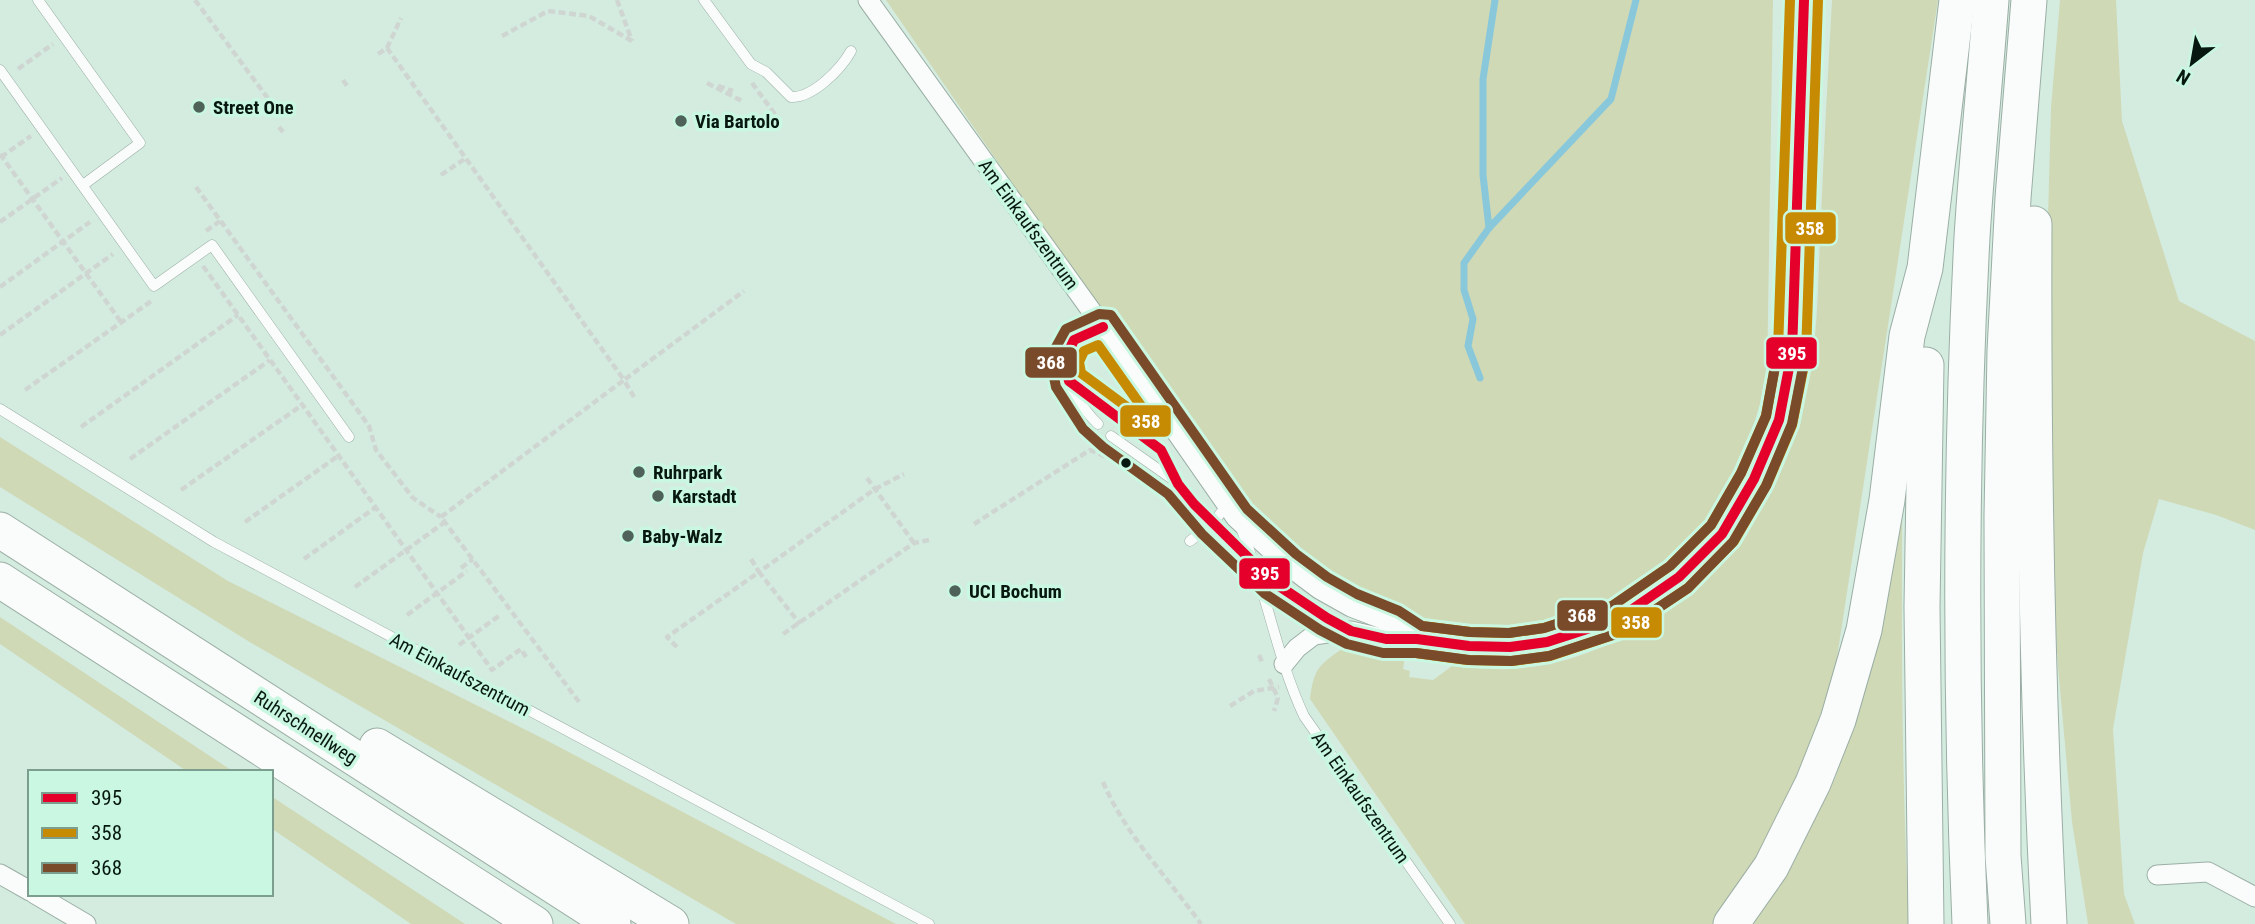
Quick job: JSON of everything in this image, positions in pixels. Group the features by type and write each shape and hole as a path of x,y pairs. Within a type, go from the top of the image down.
{"highway":[{"path":"1731,924 1771,867 1814,783 1841,709 1864,630 1887,500 1908,336 1925,268 1957,0"},
{"path":"1970,924 1963,769 1964,473 1972,235 1991,0"},
{"path":"2008,924 2003,828 2002,516 2005,351 2013,198 2029,0"},
{"path":"2049,0 2034,209 2033,394 2044,830 2049,924"},
{"path":"1925,268 1927,337 1923,422 1922,607 1926,924"},
{"name":"Ruhrschnellweg","path":"0,530 613,924"},
{"path":"0,580 535,924"},
{"path":"157,631 384,750 671,924"},
{"path":"2044,830 2065,889 2072,924"}],"street":[{"name":"Am Einkaufszentrum","path":"868,0 1232,511 1287,565 1351,607 1393,623 1426,645"},
{"name":"Am Einkaufszentrum","path":"1284,664 1297,648 1326,625 1426,645 1510,647 1547,642 1618,620 1679,577 1722,534 1754,480 1779,420 1792,352 1804,0"},
{"path":"2157,875 2208,872 2255,897"},
{"path":"0,874 28,890"},
{"path":"38,896 86,924"}],"lane":[{"path":"38,0 139,144 83,186"},
{"path":"704,0 751,64 766,72 791,97 807,94 841,69 851,51"},
{"path":"0,70 154,286 199,261 212,246 349,437"},
{"path":"1098,424 1085,411 1069,381 1064,361 1074,340 1103,327"},
{"path":"1069,381 1099,403"},
{"name":"Am Einkaufszentrum","path":"0,409 214,541 929,924"},
{"path":"1127,425 1161,450 1178,484 1212,524 1273,582 1326,625 1338,599"},
{"path":"1111,436 1178,484"},
{"path":"1190,541 1232,511"},
{"name":"Am Einkaufszentrum","path":"1232,511 1255,564 1290,687 1304,716 1450,924"}],"path":[{"path":"195,0 278,112"},
{"path":"502,36 548,11 589,16 632,41 619,0"},
{"path":"379,54 389,46 401,18"},
{"path":"25,63 64,36"},
{"path":"389,46 634,397"},
{"path":"746,74 774,113 778,127"},
{"path":"343,80 347,86"},
{"path":"733,91 707,83 742,101"},
{"path":"279,127 283,132"},
{"path":"32,135 1,156 121,323"},
{"path":"441,175 466,158"},
{"path":"0,222 63,178"},
{"path":"196,187 369,426 376,450 383,460 412,498 443,519 579,702"},
{"path":"0,287 93,220"},
{"path":"220,221 187,244 492,670 521,649 526,657"},
{"path":"0,335 116,252"},
{"path":"192,272 199,261"},
{"path":"355,587 744,291"},
{"path":"25,390 162,294"},
{"path":"81,427 238,315"},
{"path":"130,459 270,360"},
{"path":"181,490 302,405"},
{"path":"974,524 1090,450 1124,465"},
{"path":"245,522 338,456"},
{"path":"677,647 667,637 875,489 904,474"},
{"path":"867,478 914,544"},
{"path":"303,559 376,507"},
{"path":"783,634 914,544 929,540"},
{"path":"461,568 473,559"},
{"path":"751,559 800,624"},
{"path":"407,615 467,571"},
{"path":"459,645 500,615"},
{"path":"1259,655 1264,666"},
{"path":"1268,677 1278,698 1274,710"},
{"path":"1230,706 1254,691 1290,687"},
{"path":"1103,782 1109,797 1135,835 1201,924"}],"green space":[{"path":"886,0 1773,0 1767,381 1740,470 1710,523 1670,565 1596,608 1541,625 1468,629 1388,614 1330,585 1287,552 1248,507 1048,235"},
{"path":"1832,0 1938,0 1836,664 1799,784 1738,897 1714,924 1465,924 1310,699 1315,675 1327,660 1342,649 1405,657 1403,669 1410,671 1409,677 1433,680 1452,666 1510,669 1567,660 1602,647 1653,620 1711,575 1735,547 1774,485 1801,416 1809,380 1816,319"},
{"path":"2060,0 2116,0 2122,121 2179,301 2255,341 2255,530 2216,515 2159,499 2143,553 2113,729 2124,894 2135,924 2088,924 2072,822 2058,667 2047,484 2047,253 2051,108"},
{"path":"0,437 228,581 544,739 896,924 736,924 248,641 0,487"},
{"path":"1903,444 1902,684 1909,924 1753,924 1793,864 1836,776 1861,700"},
{"path":"0,617 231,770 185,770 0,644"},
{"path":"273,797 465,924 411,924 273,829"}],"waterway":[{"path":"1489,228 1483,175 1483,79 1495,0"},
{"path":"1480,378 1468,346 1473,319 1464,290 1464,263 1489,228 1611,99 1636,0"}],"transit line":[{"name":"358","path":"1422,626 1470,632 1509,633 1544,628 1612,606 1670,566 1711,525 1741,473 1766,416 1778,350 1790,0"},
{"name":"395","path":"1103,327 1074,340 1064,361 1069,381 1161,450 1178,484 1194,504 1273,582 1327,618 1351,631 1386,639 1510,647 1547,642 1618,619 1679,577 1722,534 1754,479 1779,420 1792,352 1804,0"},
{"name":"358","path":"1416,653 1467,660 1512,661 1550,656 1622,632 1688,588 1734,541 1767,484 1792,425 1806,355 1818,0"},
{"name":"368","path":"1778,350 1766,416 1741,473 1711,525 1670,566 1612,606 1544,628 1509,633 1470,632 1422,626 1399,611 1357,594 1327,577 1296,554 1247,509 1111,315 1099,314 1066,329 1050,358 1056,387 1083,429 1103,447 1168,494 1202,534 1264,593 1320,630 1347,644 1383,653 1511,661 1549,656 1622,632 1688,588 1733,542 1766,486 1792,424 1806,352"},
{"name":"358","path":"1098,345 1158,430 1081,373 1079,362 1084,351 1098,345"}],"place":[{"name":"Street One","path":"199,107"},
{"name":"Via Bartolo","path":"681,121"},
{"name":"Ruhrpark","path":"639,472"},
{"name":"Karstadt","path":"658,496"},
{"name":"Baby-Walz","path":"628,536"},
{"name":"UCI Bochum","path":"955,591"}]}
